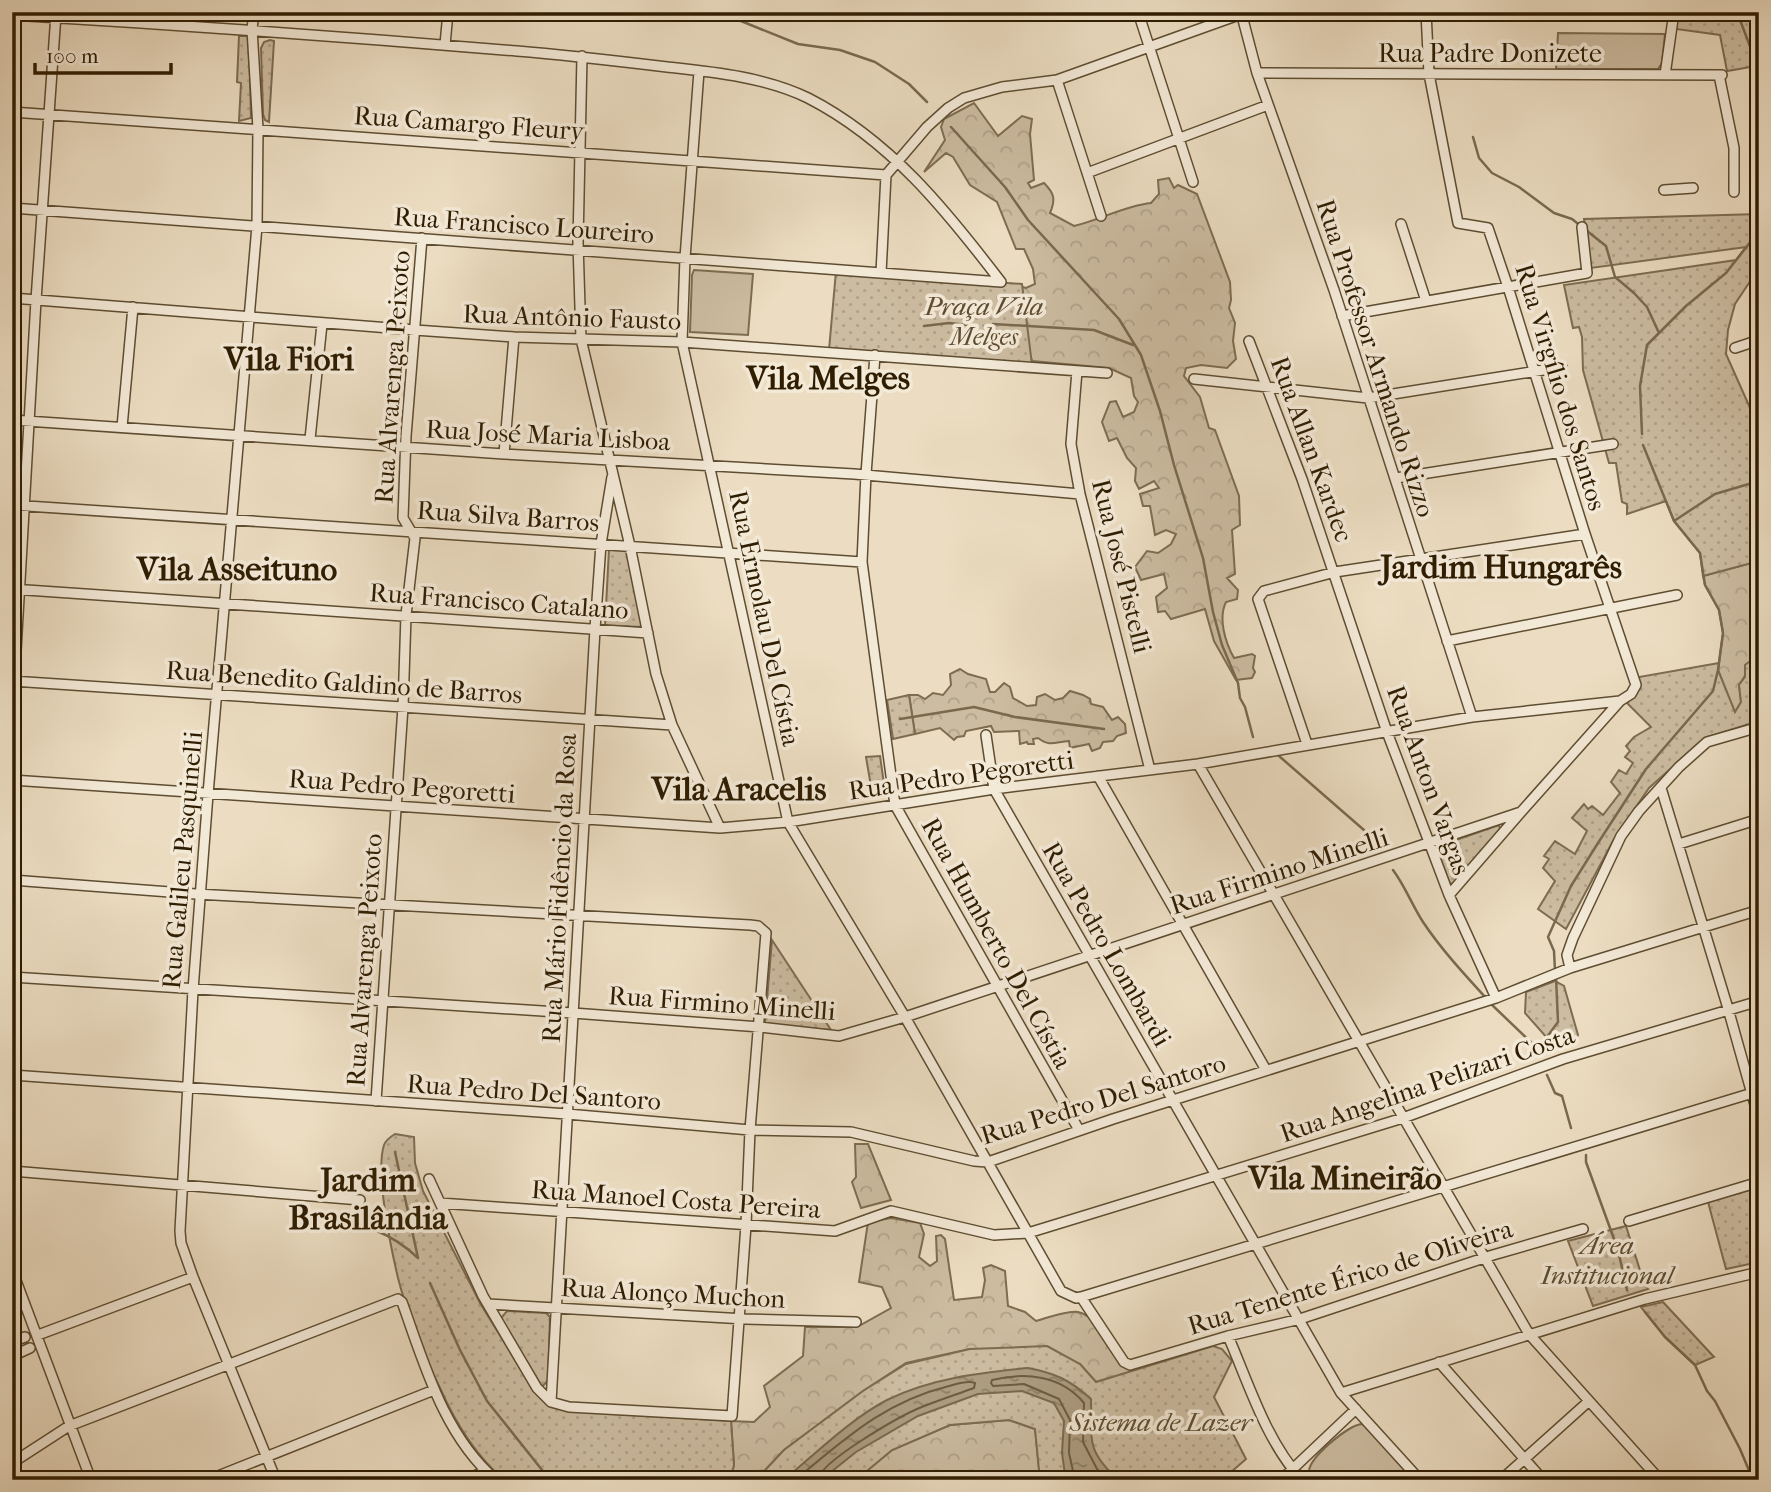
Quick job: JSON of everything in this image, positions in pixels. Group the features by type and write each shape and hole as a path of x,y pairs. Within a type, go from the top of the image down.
{"street":[{"name":"Rua Galileu Pasquinelli","path":"254,12 252,29 258,129 257,226 230,519 180,1185 181,1243 276,1480"},
{"path":"445,45 448,12"},
{"path":"1138,12 1193,182"},
{"path":"1426,12 1429,74"},
{"path":"1665,75 1674,12"},
{"path":"881,273 887,175 933,120 964,98 1002,88 1057,80 1243,13"},
{"name":"Rua Professor Armando Rizzo","path":"1243,13 1257,73 1342,316 1472,717"},
{"path":"12,15 150,17 252,29 582,56 699,71 776,86 807,98 858,127 899,163"},
{"path":"12,721 16,589 25,505 56,15"},
{"path":"582,56 578,250 581,339 630,546 656,674 673,725 720,828"},
{"name":"Rua Ermolau Del Cístia","path":"699,71 685,258 682,342 789,822 905,1017 1061,1291 1076,1298 1081,1297 1124,1362 1130,1365"},
{"name":"Rua Padre Donizete","path":"1257,73 1721,75 1734,148 1734,192"},
{"name":"Rua Virgílio dos Santos","path":"1429,74 1458,223 1488,228 1636,685 1631,694 1620,701"},
{"path":"1057,80 1101,216"},
{"path":"1087,173 1268,105"},
{"name":"Rua Camargo Fleury","path":"12,112 887,175"},
{"name":"Rua Francisco Loureiro","path":"12,208 1001,282 933,196 899,163"},
{"path":"1664,190 1693,187"},
{"path":"1401,224 1426,301"},
{"path":"1342,316 1587,273 1582,228"},
{"name":"Rua Alvarenga Peixoto","path":"376,1101 406,615 415,538 403,518 407,457 405,448 422,238"},
{"name":"Rua Antônio Fausto","path":"12,298 322,324 514,337 682,342 1107,373"},
{"path":"122,427 133,307"},
{"path":"310,439 322,324"},
{"path":"504,454 514,337"},
{"path":"1735,348 1759,340"},
{"name":"Rua Allan Kardec","path":"1249,341 1335,572"},
{"name":"Rua Humberto Del Cístia","path":"874,355 862,562 895,805 1079,1130"},
{"path":"1194,379 1368,398 1562,367"},
{"name":"Rua José Pistelli","path":"1077,371 1071,444 1080,494 1150,770"},
{"name":"Rua José Maria Lisboa","path":"12,420 310,439 405,448 866,474 1080,494"},
{"path":"1396,478 1612,444"},
{"name":"Rua Mário Fidêncio da Rosa","path":"551,1402 595,629 601,544 612,477"},
{"name":"Rua Silva Barros","path":"12,505 862,562"},
{"path":"1307,744 1258,599 1261,593 1269,587 1335,572 1585,534"},
{"name":"Rua Anton Vargas","path":"1335,572 1387,732 1449,895 1496,998"},
{"name":"Rua Francisco Catalano","path":"16,589 648,633"},
{"path":"1447,641 1677,595"},
{"name":"Rua Benedito Galdino de Barros","path":"14,681 673,725"},
{"path":"1449,895 1620,701"},
{"name":"Rua Pedro Pegoretti","path":"12,780 720,828 789,822 994,789 1198,764 1472,717 1620,701"},
{"path":"1570,968 1567,955 1573,938 1621,836 1639,811 1707,742 1759,727"},
{"name":"Rua Pedro Lombardi","path":"986,735 994,789 1341,1393 1420,1480"},
{"path":"1198,764 1529,1334 1660,1480"},
{"path":"1098,776 1266,1070"},
{"path":"1661,788 1755,1092 1759,1119"},
{"name":"Rua Firmino Minelli","path":"12,977 573,1013 760,1027 839,1036 905,1017 1521,812"},
{"path":"1679,844 1759,819"},
{"path":"12,880 389,906 750,925 758,926 766,933 750,1130 733,1414 729,1416 569,1408 551,1402 537,1388 488,1304 429,1179"},
{"name":"Rua Pedro Del Santoro","path":"187,1088 567,1114 750,1130 851,1132 988,1162 1079,1130 1496,998 1570,968 1759,910"},
{"name":"Rua Angelina Pelizari Costa","path":"1028,1233 1403,1118 1563,1059 1759,1001"},
{"path":"12,1075 187,1088"},
{"path":"1081,1297 1755,1092"},
{"path":"12,1171 360,1199"},
{"path":"1629,1221 1759,1182"},
{"name":"Rua Manoel Costa Pereira","path":"440,1203 835,1231 891,1211 994,1235 1028,1233"},
{"name":"Rua Tenente Érico de Oliveira","path":"1130,1365 1228,1336 1300,1319 1583,1229"},
{"path":"12,1270 90,1480"},
{"path":"1341,1393 1625,1304 1759,1272"},
{"path":"38,1335 193,1277"},
{"path":"12,1463 69,1426 398,1299 402,1302 434,1390 461,1438 496,1480"},
{"name":"Rua Alonço Muchon","path":"488,1304 856,1322"},
{"path":"1228,1336 1265,1422 1302,1480"},
{"path":"14,1341 25,1337"},
{"path":"19,1353 30,1348"},
{"path":"1438,1362 1544,1480"},
{"path":"208,1480 434,1390"},
{"path":"1501,1480 1589,1401"},
{"path":"1280,1480 1356,1409"},
{"path":"465,1480 486,1471"}],"green space":[{"path":"1678,12 1759,12 1759,70 1756,66 1727,71 1720,35 1676,29"},
{"path":"1558,33 1665,34 1662,63 1658,69 1556,69"},
{"path":"239,36 247,36 249,39 251,118 239,121 241,83 237,82"},
{"path":"274,41 269,122 263,114 261,48 264,42"},
{"path":"974,103 998,136 1022,116 1032,119 1030,134 1034,180 1028,183 1031,188 1044,183 1053,196 1050,213 1074,226 1151,203 1159,194 1158,180 1169,178 1174,188 1178,185 1197,194 1230,282 1229,308 1235,323 1233,341 1236,359 1227,368 1201,365 1186,368 1184,376 1200,397 1209,428 1215,430 1239,496 1240,525 1232,530 1235,574 1227,578 1238,590 1237,599 1226,602 1223,623 1225,637 1234,658 1252,654 1255,656 1255,672 1252,678 1236,680 1214,641 1205,609 1171,619 1165,611 1158,612 1156,597 1167,588 1164,574 1141,580 1135,567 1147,551 1158,553 1171,544 1176,534 1166,530 1155,535 1150,506 1143,506 1140,494 1159,488 1154,481 1139,489 1135,481 1136,468 1127,458 1117,438 1109,441 1102,422 1110,402 1116,401 1123,417 1134,412 1138,402 1134,396 1131,378 1109,368 1032,361 1012,284 1026,288 1035,284 1033,269 1024,249 1016,249 997,202 970,185 953,157 946,153 924,172 945,140 941,127 944,119"},
{"path":"1759,214 1759,268 1735,304 1728,330 1726,354 1759,428 1759,561 1703,576 1700,553 1674,521 1666,501 1627,514 1627,504 1622,502 1616,463 1609,463 1583,370 1582,337 1579,327 1573,328 1564,285 1736,260 1746,247 1591,268 1584,219"},
{"path":"694,270 753,274 748,335 690,332"},
{"name":"Praça Vila Melges","path":"836,271 1022,284 1032,365 829,350"},
{"path":"609,549 630,549 644,627 605,626"},
{"path":"1759,561 1759,659 1757,657 1739,685 1741,702 1735,713 1718,670 1723,633 1719,610 1703,576"},
{"path":"1757,656 1759,721 1705,738 1649,788 1614,839 1566,929 1538,909 1555,881 1543,868 1549,859 1544,856 1555,841 1575,854 1587,831 1572,818 1584,804 1588,809 1592,806 1603,815 1620,793 1611,782 1619,770 1626,774 1633,763 1625,757 1630,751 1626,746 1634,737 1651,727 1627,703 1640,688 1639,677 1719,663 1718,670 1735,712 1741,702 1739,685 1745,677 1745,665"},
{"path":"960,669 986,679 990,692 995,692 1004,683 1010,687 1013,698 1027,706 1036,705 1037,697 1045,694 1055,700 1063,698 1070,691 1083,695 1090,699 1091,704 1103,707 1112,720 1118,717 1125,724 1126,733 1117,736 1113,741 1103,742 1100,748 1092,751 1089,744 1070,748 1069,741 1049,743 1038,738 1033,739 1034,744 1020,744 1019,731 994,732 991,726 966,731 964,736 954,740 940,728 915,734 909,695 918,695 925,699 933,693 943,695 951,685 950,674"},
{"path":"909,695 915,734 893,739 887,700"},
{"path":"880,756 885,791 882,797 873,798 866,757"},
{"path":"1499,825 1500,829 1456,883 1450,884 1436,847"},
{"path":"772,940 831,1030 765,1024"},
{"path":"1555,981 1564,986 1578,1035 1575,1041 1556,1048 1525,1013 1526,992"},
{"path":"395,1134 414,1137 415,1163 423,1191 480,1303 534,1391 568,1411 731,1421 734,1465 730,1480 504,1480 494,1471 467,1438 446,1401 422,1348 401,1291 388,1230 381,1173 384,1145"},
{"path":"855,1144 868,1144 891,1200 861,1208 852,1182 856,1177"},
{"path":"1759,1187 1759,1262 1726,1269 1708,1202"},
{"path":"891,1218 920,1223 924,1234 919,1257 930,1266 937,1261 936,1236 941,1235 945,1239 954,1300 982,1297 985,1280 983,1268 991,1265 1005,1271 1008,1306 1025,1312 1036,1321 1068,1312 1087,1316 1101,1330 1119,1357 1134,1371 1096,1382 1080,1364 970,1349 906,1363 863,1391 784,1450 756,1480 730,1480 734,1465 731,1421 754,1422 770,1407 764,1386 803,1356 805,1327 857,1327 891,1308 882,1287 859,1282 868,1222"},
{"name":"Área Institucional","path":"1626,1226 1648,1289 1593,1306 1568,1241"},
{"path":"1663,1302 1714,1357 1695,1365 1665,1337 1641,1307"},
{"path":"507,1311 546,1313 550,1317 548,1380 543,1386 501,1318"},
{"name":"Sistema de Lazer","path":"1047,1346 1080,1364 1096,1382 1213,1346 1222,1349 1232,1361 1214,1397 1246,1459 1222,1480 1040,1480 1035,1429 1009,1420 950,1425 892,1450 856,1480 756,1480 784,1450 863,1391 906,1364 970,1349"},
{"path":"1009,1420 1035,1429 1040,1480 856,1480 892,1450 950,1425"},
{"path":"1362,1424 1414,1480 1315,1480 1309,1471 1316,1458 1339,1436"}],"water":[{"path":"1028,1368 1062,1378 1091,1399 1091,1434 1095,1452 1118,1480 1071,1480 1065,1475 1062,1453 1064,1421 1054,1403 1022,1391 978,1394 918,1416 856,1452 821,1480 784,1480 847,1426 887,1400 938,1382"}],"waterway":[{"path":"704,12 741,21 798,44 840,50 875,62 909,84 927,102"},
{"path":"1737,12 1759,70"},
{"path":"951,127 1005,187 1028,220 1119,319 1141,355 1203,558 1222,645 1238,683 1253,737"},
{"path":"1473,137 1479,158 1492,173 1519,187 1554,213 1572,219 1606,246 1615,277 1647,307 1659,333"},
{"path":"1642,434 1640,386 1647,345 1686,306 1726,273 1759,231"},
{"path":"924,326 949,323 976,326"},
{"path":"993,324 1094,330 1133,345"},
{"path":"1555,971 1554,951 1548,937 1571,886 1646,769 1713,691 1718,670 1723,633 1719,610 1705,585 1700,553 1674,521 1643,445"},
{"path":"1674,521 1715,494 1759,481"},
{"path":"900,719 974,707 1015,717 1104,729"},
{"path":"1279,756 1380,844"},
{"path":"1393,870 1430,932 1486,998"},
{"path":"1538,1049 1558,1022 1556,977"},
{"path":"1490,1003 1539,1053"},
{"path":"1547,1075 1555,1093 1562,1096 1571,1128"},
{"path":"395,1152 418,1258"},
{"path":"1586,1155 1586,1162 1618,1250 1627,1290"},
{"path":"324,1215 350,1221 386,1235 418,1258"},
{"path":"430,1283 460,1350 487,1401 550,1480"},
{"path":"1645,1312 1665,1337 1695,1365 1740,1449 1753,1480"}],"district":[{"name":"Vila Fiori","path":"289,358"},
{"name":"Vila Melges","path":"828,377"},
{"name":"Jardim Hungarês","path":"1501,566"},
{"name":"Vila Asseituno","path":"237,568"},
{"name":"Vila Aracelis","path":"739,788"},
{"name":"Vila Mineirão","path":"1345,1177"},
{"name":"Jardim Brasilândia","path":"368,1198"}]}
